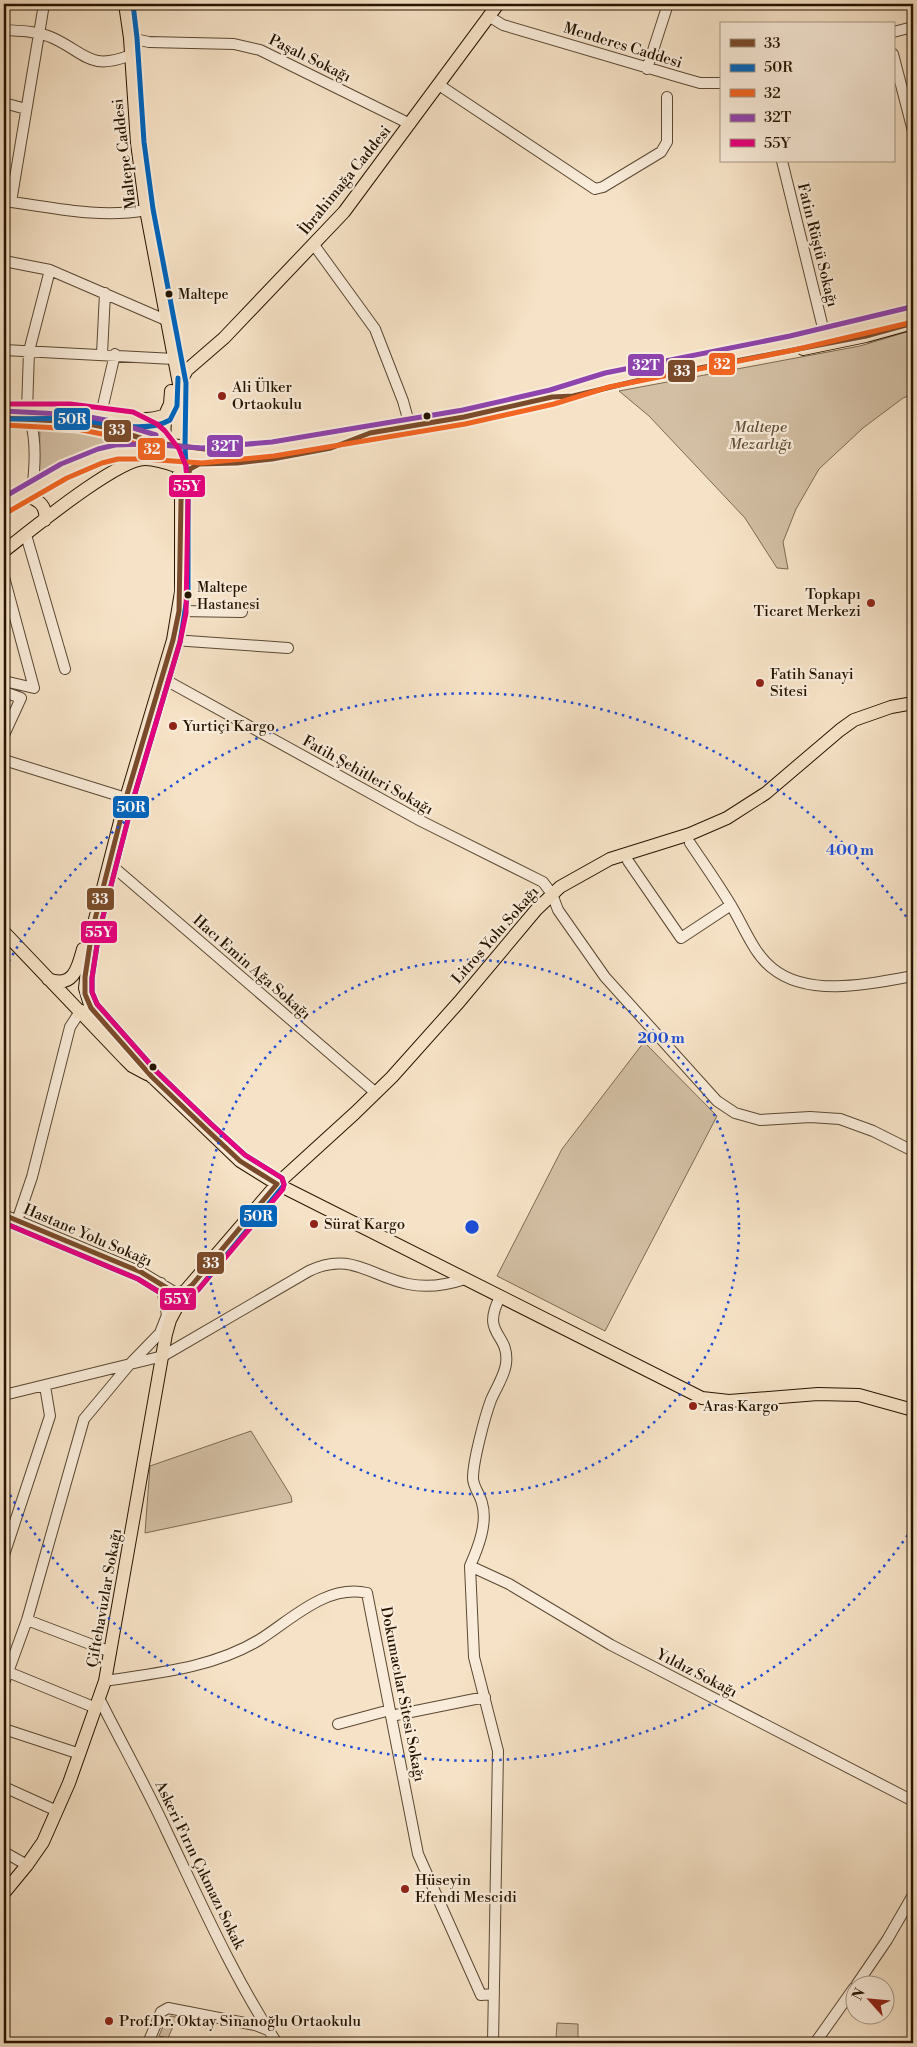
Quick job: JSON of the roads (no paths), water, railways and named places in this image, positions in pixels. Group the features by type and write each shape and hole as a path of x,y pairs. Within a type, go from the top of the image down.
{"main road":[{"name":"Maltepe Caddesi","path":"125,4 130,38 137,143 146,210 174,359"},
{"name":"İbrahimağa Caddesi","path":"179,384 187,370 224,338 344,212 498,4"},
{"path":"826,340 913,314"},
{"path":"4,506 85,461 117,452 143,451 202,456 328,441 464,417 552,397 573,396 652,374 913,324"},
{"path":"174,359 199,360"},
{"path":"152,1077 104,1024 87,1000 85,977 92,931 126,798 173,640 179,611 181,592 181,500 177,447 179,384 174,359"},
{"path":"4,418 28,415 100,414 131,419 154,418 166,415 170,404 171,367 174,359"},
{"path":"4,412 109,428 156,443 231,452"},
{"path":"131,419 160,436 173,452 179,467"},
{"path":"4,551 93,485 125,465 144,459 179,467"},
{"path":"28,493 44,507 44,520"},
{"name":"Litros Yolu Sokağı","path":"186,1290 276,1184 286,1183 304,1171 379,1096 476,993 568,882 610,859 690,834 727,818 746,808 856,724 888,708 913,703"},
{"name":"Litros Yolu Sokağı","path":"553,898 591,877 628,861 690,843 727,827 767,803 844,737 856,724 891,714 913,711"},
{"path":"48,979 62,982 71,977 79,965 83,949 92,931"},
{"path":"4,932 78,1013 85,1012 97,1022 240,1161 276,1184 702,1398 729,1401 818,1394 859,1396 913,1409"},
{"name":"Çiftehavuzlar Sokağı","path":"4,1893 43,1842 80,1754 105,1681 161,1347 170,1320 186,1290"}],"street":[{"path":"44,4 8,201 84,212 124,214 146,210"},
{"path":"647,68 668,4"},
{"name":"Menderes Caddesi","path":"490,17 503,25 647,68 700,83 720,83"},
{"path":"894,32 913,27"},
{"path":"4,30 39,33 53,38 92,61 114,62 131,55"},
{"name":"Paşalı Sokağı","path":"130,38 148,42 234,44 260,50 410,124"},
{"path":"894,58 913,131"},
{"path":"439,85 595,189 603,187 661,152 667,142 667,97"},
{"path":"4,103 26,109"},
{"name":"Fatin Rüştü Sokağı","path":"782,162 826,340"},
{"path":"314,245 375,329 403,401 410,426"},
{"path":"4,261 50,270 168,321"},
{"path":"28,493 34,456 33,431 28,415 29,352 50,270"},
{"path":"102,354 105,293"},
{"path":"4,350 115,354 174,359"},
{"path":"100,414 115,354"},
{"path":"26,534 65,669"},
{"path":"4,577 34,688 4,681"},
{"path":"179,611 242,612"},
{"path":"173,640 288,648"},
{"name":"Fatih Şehitleri Sokağı","path":"162,678 421,821 543,882 558,910 605,977 716,1101 735,1113 760,1120 840,1119 873,1131 913,1151"},
{"path":"4,692 21,698 4,735"},
{"path":"4,760 126,798"},
{"path":"690,843 731,905 758,952 771,968 790,979 814,986 865,985 913,976"},
{"path":"628,861 681,938 731,905"},
{"name":"Hacı Emin Ağa Sokağı","path":"110,864 379,1096"},
{"path":"17,1221 32,1177 70,1026 78,1013"},
{"name":"Hastane Yolu Sokağı","path":"4,1215 140,1272 176,1293 186,1290"},
{"path":"4,1395 129,1365 309,1271 328,1263 346,1263 406,1284 420,1286 450,1284 465,1279"},
{"path":"161,1283 167,1314 161,1347"},
{"path":"493,2043 498,1751 474,1658 470,1566 476,1552 484,1519 483,1504 474,1486 473,1477 476,1460 491,1400 506,1366 504,1345 492,1324 493,1311 500,1297"},
{"path":"4,1683 27,1620 84,1420 129,1365 161,1347"},
{"path":"4,1555 50,1416 45,1386"},
{"name":"Yıldız Sokağı","path":"470,1566 509,1584 611,1645 913,1801"},
{"name":"Dokumacılar Sitesi Sokağı","path":"105,1681 188,1667 231,1654 258,1640 321,1600 342,1592 359,1591 367,1593 418,1854 481,1995 494,1994"},
{"path":"27,1620 111,1652"},
{"path":"8,1672 98,1703"},
{"path":"338,1724 485,1697"},
{"name":"Askeri Fırın Çıkmazı Sokak","path":"98,1703 167,1832 219,1941 277,2043"},
{"path":"4,1729 80,1754"},
{"path":"4,1787 57,1811"},
{"path":"4,1852 27,1865"},
{"path":"863,1974 913,1896"},
{"path":"815,2043 844,2002"},
{"path":"148,2043 161,2012 168,2008 255,2024 269,2031"}],"place":[{"name":"Maltepe","path":"169,294"},
{"name":"Ali Ülker Ortaokulu","path":"222,396"},
{"name":"Maltepe Hastanesi","path":"188,595"},
{"name":"Topkapı Ticaret Merkezi","path":"871,603"},
{"name":"Fatih Sanayi Sitesi","path":"760,683"},
{"name":"Yurtiçi Kargo","path":"173,726"},
{"name":"Sürat Kargo","path":"314,1224"},
{"name":"Aras Kargo","path":"693,1406"},
{"name":"Hüseyin Efendi Mescidi","path":"405,1889"},
{"name":"Prof.Dr. Oktay Sinanoğlu Ortaokulu","path":"109,2021"}],"park label":[{"name":"Maltepe Mezarlığı","path":"760,436"}]}
